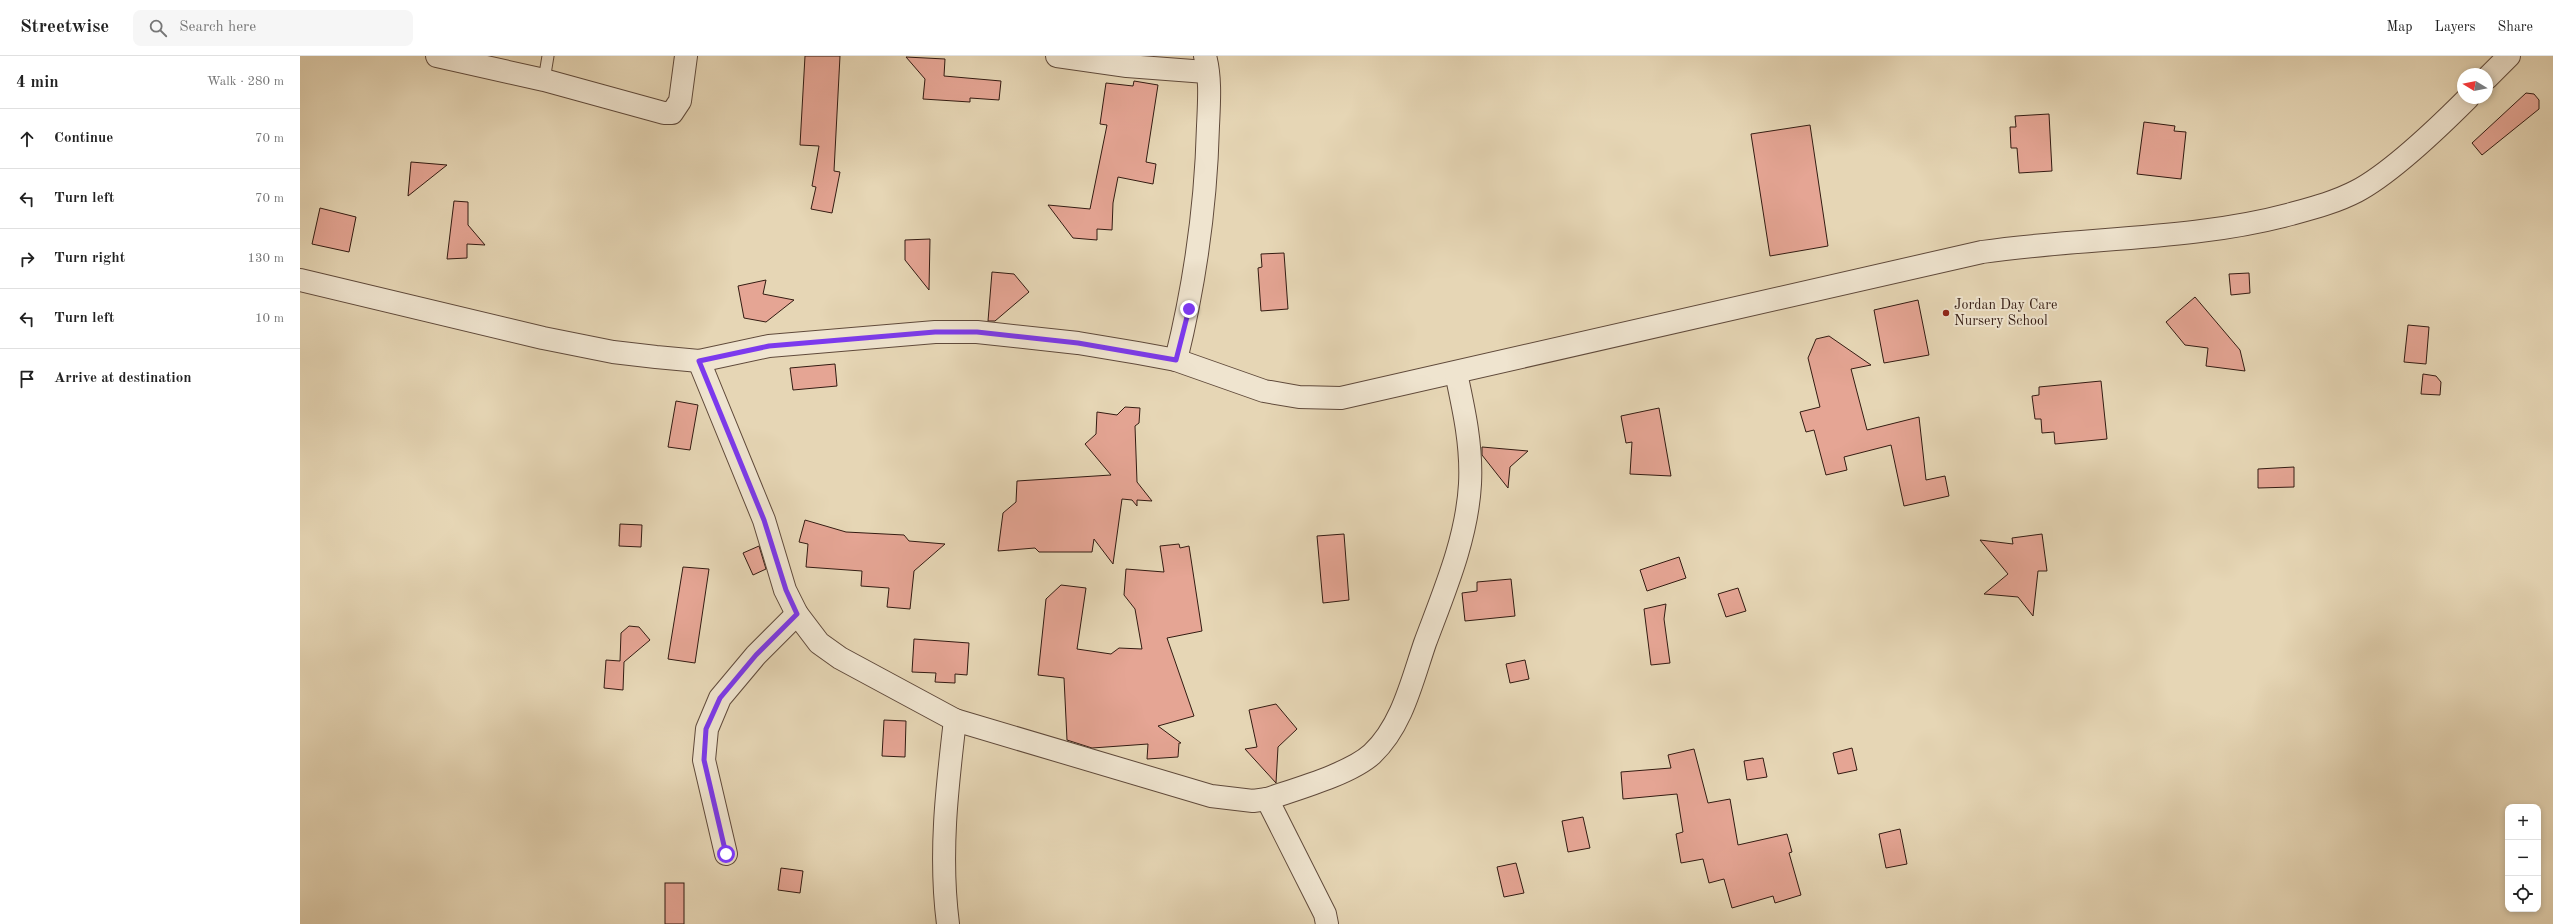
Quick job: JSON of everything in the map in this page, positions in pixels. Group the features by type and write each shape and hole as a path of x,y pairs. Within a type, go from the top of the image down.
{"street":[{"path":"437,56 544,80 657,112 672,113 680,101 686,56"},
{"path":"1057,56 1134,67 1206,64 1208,157 1197,264 1176,360"},
{"path":"2493,72 2509,56"},
{"path":"300,280 543,338 613,352 699,361 769,346 935,332 977,332 1078,343 1176,360 1236,383 1264,391 1299,397 1341,398 1982,252 2036,244 2175,235 2219,229 2277,218 2328,204 2358,191 2422,141 2462,104"},
{"path":"699,361 764,520 786,590 797,614 810,634 840,658 955,720 1211,796 1254,801 1267,799 1345,770 1364,760 1382,744 1398,718 1455,564 1464,524 1470,485 1471,452 1456,373"},
{"path":"726,854 704,760 706,729 720,698 756,655 797,614"},
{"path":"948,924 944,889 944,829 955,720"},
{"path":"1267,799 1326,914 1327,924"}],"lane":[{"path":"544,80 548,56"}],"building":[{"path":"805,56 840,56 834,171 840,172 832,213 811,209 816,187 812,186 819,146 800,145"},
{"path":"906,57 945,59 944,76 1001,81 999,100 970,98 970,102 923,99 925,79"},
{"path":"1134,81 1158,85 1146,162 1156,164 1153,184 1118,177 1113,203 1112,230 1097,229 1097,240 1073,238 1048,205 1090,209 1107,125 1100,124 1106,83 1133,86"},
{"path":"2526,93 2534,94 2539,100 2539,109 2482,155 2472,143"},
{"path":"2049,114 2052,171 2019,173 2017,148 2011,148 2010,127 2016,127 2015,116"},
{"path":"2144,122 2175,126 2174,131 2186,132 2181,179 2137,174"},
{"path":"1810,125 1828,246 1770,256 1751,134"},
{"path":"411,162 447,165 408,196"},
{"path":"454,201 468,202 468,225 485,245 467,244 467,258 447,259"},
{"path":"320,208 356,217 349,252 312,244"},
{"path":"930,239 929,290 905,260 905,240"},
{"path":"1284,253 1288,309 1261,311 1258,268 1262,267 1261,254"},
{"path":"992,272 1014,274 1029,292 995,321 988,321"},
{"path":"2249,273 2250,293 2231,295 2229,274"},
{"path":"766,280 763,294 794,300 766,322 744,318 738,286"},
{"path":"2195,297 2240,350 2245,371 2206,366 2208,348 2185,345 2166,322"},
{"path":"1918,300 1929,355 1884,363 1874,310"},
{"path":"2408,325 2429,327 2426,364 2404,362"},
{"path":"1829,336 1871,365 1851,369 1867,430 1919,417 1926,480 1945,476 1949,496 1904,506 1891,445 1844,457 1847,470 1826,475 1814,430 1806,432 1800,412 1820,407 1808,358 1816,339"},
{"path":"835,364 837,386 793,390 790,368"},
{"path":"2423,374 2436,376 2441,382 2440,395 2421,394"},
{"path":"2101,381 2107,439 2055,444 2054,432 2042,433 2041,419 2035,419 2032,396 2039,395 2039,387"},
{"path":"676,401 698,405 690,450 668,447"},
{"path":"1125,407 1140,408 1139,423 1135,426 1137,482 1152,501 1137,500 1137,506 1132,500 1122,499 1113,564 1094,539 1092,552 1039,552 1035,548 998,551 1003,513 1016,502 1017,481 1111,475 1085,444 1096,434 1097,412 1117,415"},
{"path":"1659,408 1671,476 1630,474 1632,442 1626,443 1621,416"},
{"path":"1482,447 1528,451 1510,467 1508,488 1482,455"},
{"path":"2294,467 2294,487 2258,488 2258,469"},
{"path":"805,520 846,532 904,535 909,541 945,544 914,571 910,609 887,607 889,588 861,586 862,571 806,567 808,544 799,542"},
{"path":"620,524 642,525 641,547 619,546"},
{"path":"1344,534 1349,600 1323,603 1317,536"},
{"path":"2042,534 2047,571 2038,571 2033,616 2018,597 1984,594 2008,574 1980,540 2013,544 2012,538"},
{"path":"1179,544 1180,548 1189,546 1202,631 1167,638 1194,716 1158,726 1181,743 1179,743 1178,757 1147,759 1148,744 1092,748 1067,740 1064,678 1038,675 1046,599 1061,585 1086,588 1077,649 1111,654 1119,648 1142,649 1135,609 1124,595 1126,569 1164,572 1160,546"},
{"path":"759,546 766,569 753,575 743,553"},
{"path":"1679,557 1686,578 1647,591 1640,570"},
{"path":"683,567 709,569 695,663 668,659"},
{"path":"1511,579 1515,616 1465,621 1462,593 1477,591 1477,582"},
{"path":"1738,588 1746,611 1726,617 1718,594"},
{"path":"1666,604 1664,619 1670,663 1651,665 1644,609"},
{"path":"629,626 639,627 650,640 624,662 623,690 604,688 606,660 620,661 621,633"},
{"path":"914,639 969,643 967,675 955,674 955,683 935,682 936,673 912,672"},
{"path":"1525,660 1529,679 1510,683 1506,664"},
{"path":"1276,704 1297,729 1278,747 1276,783 1245,749 1257,747 1249,710"},
{"path":"884,720 906,721 905,757 882,756"},
{"path":"1852,748 1857,770 1838,774 1833,753"},
{"path":"1694,749 1708,803 1730,799 1738,845 1787,834 1792,852 1789,853 1801,895 1775,903 1773,896 1732,908 1724,879 1709,883 1703,859 1681,863 1676,834 1683,832 1677,794 1623,799 1621,772 1671,768 1668,755"},
{"path":"1763,758 1767,777 1747,780 1744,761"},
{"path":"1583,817 1590,848 1568,852 1562,821"},
{"path":"1900,829 1907,864 1886,868 1879,834"},
{"path":"1516,863 1524,893 1504,897 1497,867"},
{"path":"781,868 803,871 800,893 778,890"},
{"path":"665,883 684,883 684,924 665,924"}],"place":[{"name":"Jordan Day Care Nursery School","path":"1946,313"}],"route":[{"path":"726,854 704,760 706,729 720,698 756,655 797,614 786,590 764,520 742,470 699,361 769,346 935,332 977,332 1021,336 1078,343 1176,360 1189,309"}]}
